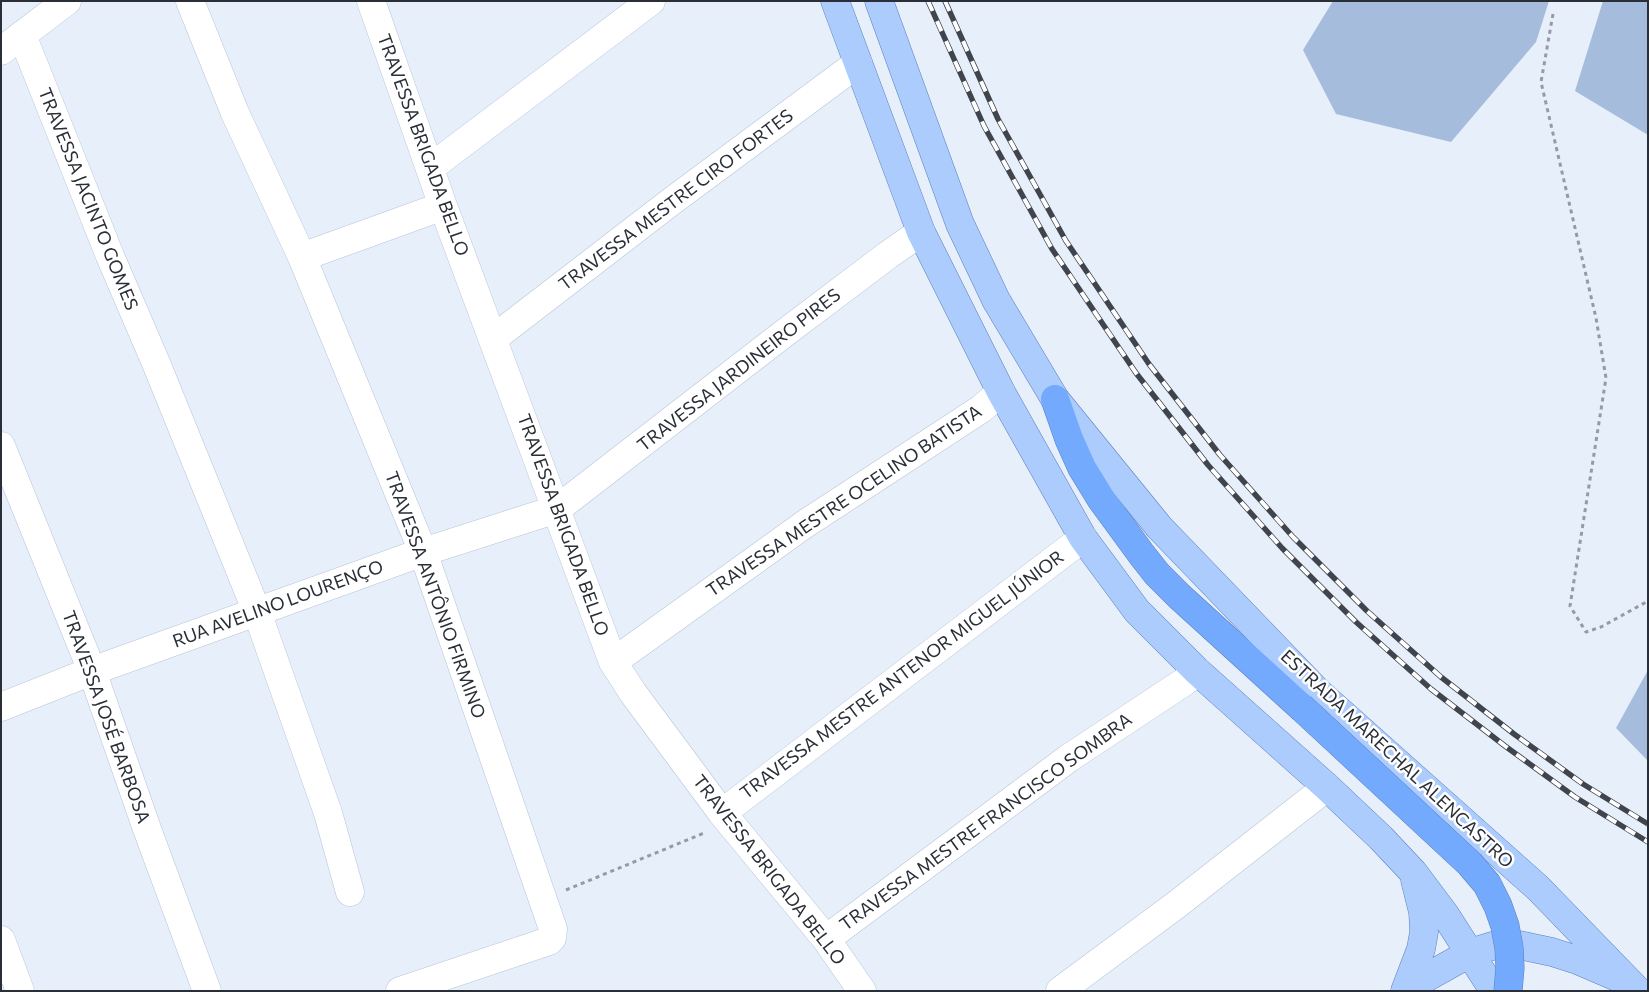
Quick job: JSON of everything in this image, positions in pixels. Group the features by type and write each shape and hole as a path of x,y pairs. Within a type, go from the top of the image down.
{"highway":[{"path":"1054,398 1069,439 1087,476 1142,556 1157,574 1470,864 1487,884 1505,926 1510,962 1508,991"}],"main road":[{"path":"835,1 922,232 1001,392 1083,538 1137,611 1197,671 1381,838 1412,872 1446,916 1494,991"},
{"name":"ESTRADA MARECHAL ALENCASTRO","path":"879,1 960,224 996,300 1054,398 1160,527 1318,692 1538,888 1634,987"},
{"path":"1406,990 1421,949 1424,932 1421,905 1412,872"},
{"path":"1406,990 1470,953 1492,946 1504,945 1535,948 1577,960 1634,987"}],"street":[{"path":"12,43 67,1"},
{"name":"TRAVESSA ANTÔNIO FIRMINO","path":"190,1 235,113 302,257 423,552 553,929 550,941 400,991"},
{"name":"TRAVESSA BRIGADA BELLO","path":"371,1 443,206 614,662 633,693 722,812 826,939 862,991"},
{"path":"430,168 651,1"},
{"name":"TRAVESSA JACINTO GOMES","path":"12,43 110,256 156,363 257,612 328,813 350,892"},
{"name":"TRAVESSA MESTRE CIRO FORTES","path":"494,338 672,201 858,63"},
{"path":"302,257 443,206"},
{"name":"TRAVESSA JARDINEIRO PIRES","path":"558,509 782,335 880,261 922,232"},
{"name":"TRAVESSA MESTRE OCELINO BATISTA","path":"614,662 804,524 981,409 1001,392"},
{"name":"TRAVESSA JOSÉ BARBOSA","path":"1,446 92,671 147,829 207,991"},
{"name":"RUA AVELINO LOURENÇO","path":"1,707 92,671 423,552 558,509"},
{"name":"TRAVESSA MESTRE ANTENOR MIGUEL JÚNIOR","path":"722,812 1083,538"},
{"name":"TRAVESSA MESTRE FRANCISCO SOMBRA","path":"826,939 1069,758 1184,682 1197,671"},
{"path":"1060,991 1176,905 1327,787"},
{"path":"1,940 20,991"}],"path":[{"path":"1553,14 1541,82 1596,318 1606,378 1570,606 1586,632 1601,627 1648,601"},
{"path":"542,900 708,832 722,812"}],"shaded area":[{"path":"1333,1 1549,1 1536,42 1451,142 1336,114 1303,50"},
{"path":"1603,1 1648,1 1648,135 1575,91"},
{"path":"1648,670 1648,761 1616,728"}],"railway":[{"path":"928,1 984,126 1052,249 1136,373 1208,465 1282,548 1356,622 1431,689 1575,797 1648,842"},
{"path":"945,1 998,119 1066,241 1149,364 1220,455 1293,537 1367,611 1441,677 1514,734 1583,784 1648,824"}]}
